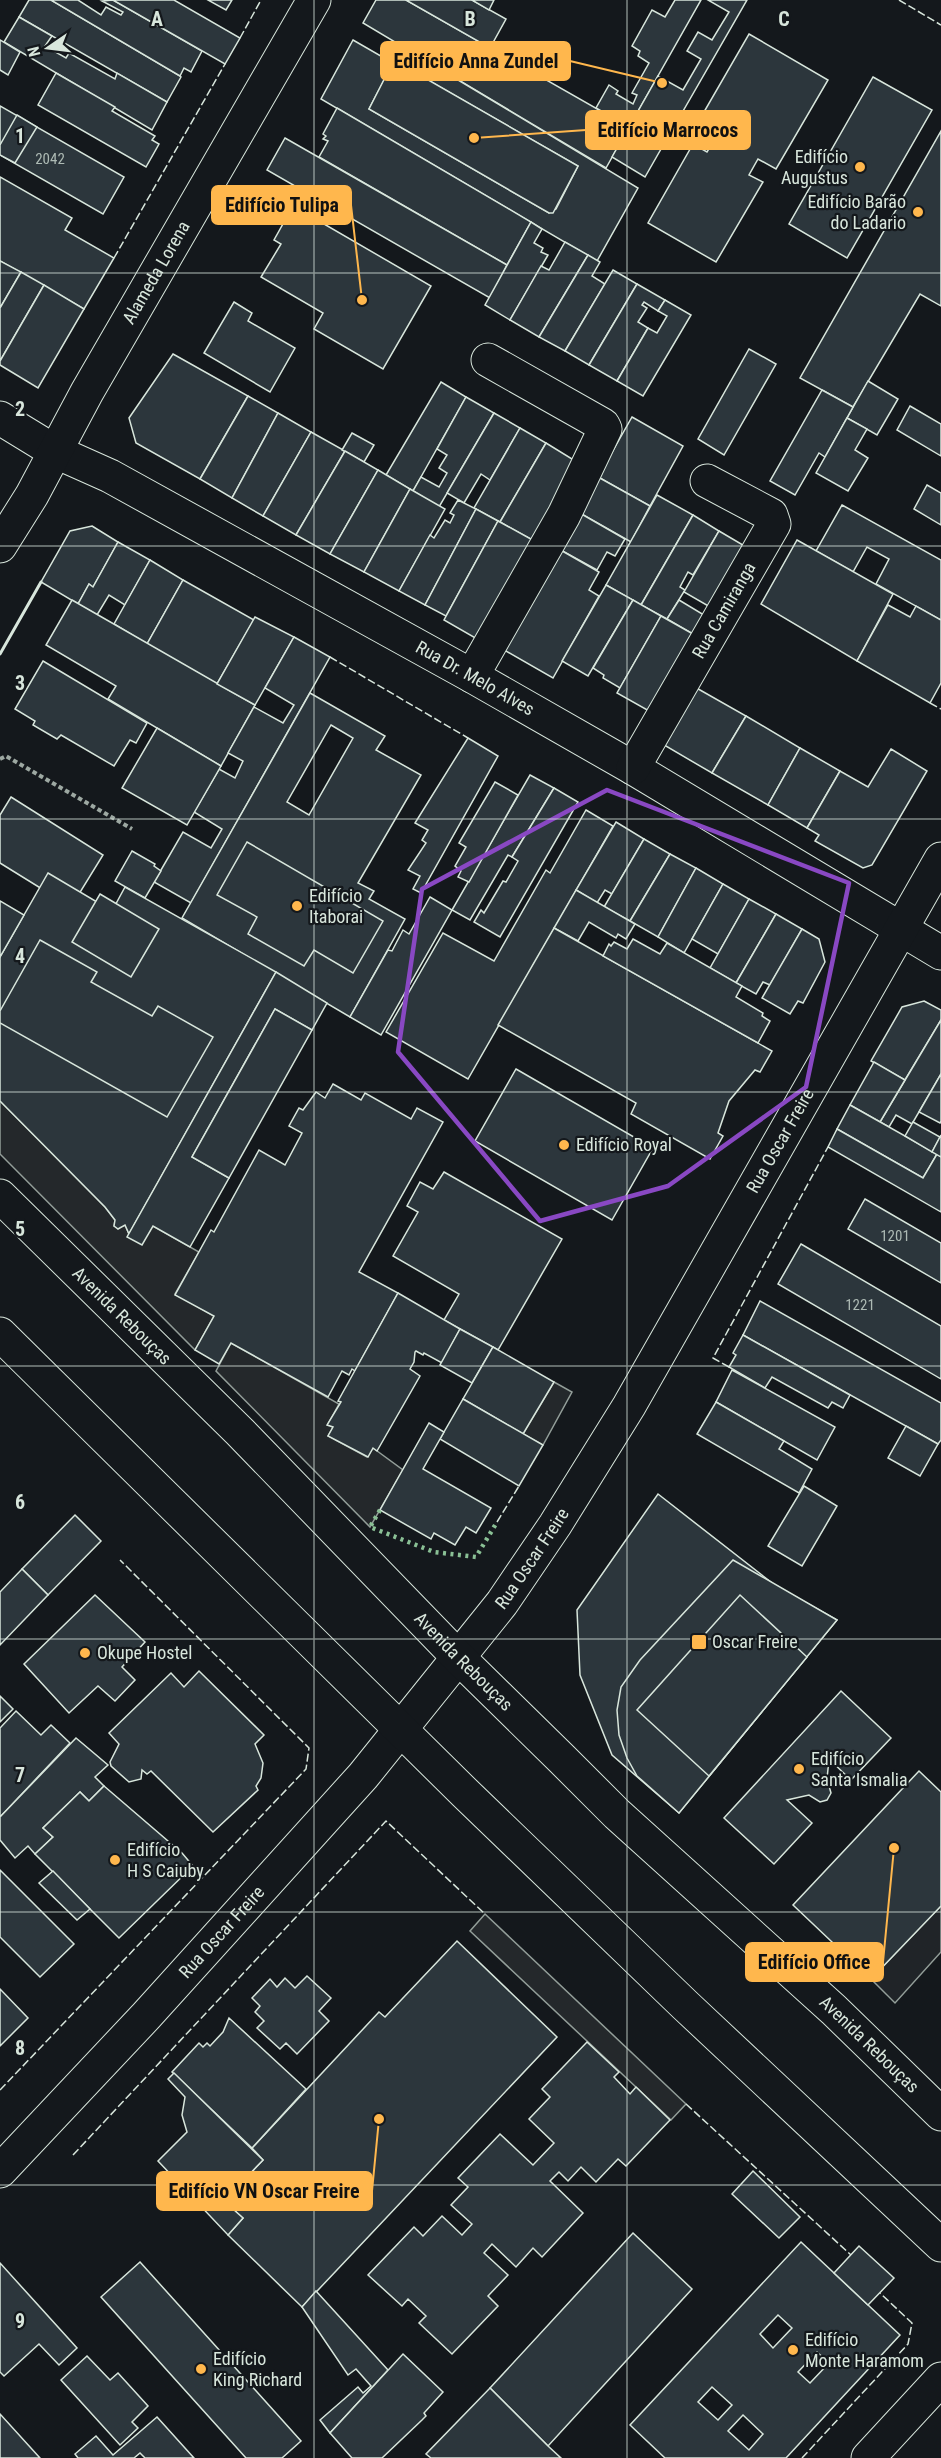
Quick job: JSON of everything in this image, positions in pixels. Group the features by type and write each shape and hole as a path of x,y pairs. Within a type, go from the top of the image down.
{"street":[{"name":"Alameda Lorena","path":"0,546 32,495 54,451 314,0"},
{"path":"472,676 564,515 605,429 603,425 488,360"},
{"name":"Rua Dr. Melo Alves","path":"0,418 54,451 110,477 472,676 633,768 941,953"},
{"name":"Rua Camiranga","path":"633,768 774,524 771,515 707,481"},
{"name":"Rua Oscar Freire","path":"0,2170 146,2016 363,1776 502,1604 555,1525 629,1406 899,929 941,859"},
{"name":"Avenida Rebouças","path":"0,1196 240,1432 459,1658 617,1814 834,2010 941,2114"},
{"path":"0,1334 400,1729 685,2005 941,2245"},
{"path":"868,2458 941,2379"}],"path":[{"path":"0,759 6,756 132,829"}],"highlighted area":[{"path":"607,790 849,883 806,1087 668,1186 540,1221 398,1052 422,889"}],"shaded area":[{"path":"0,1101 105,1207 115,1220 114,1226 118,1228 125,1225 129,1234 153,1226 199,1252 175,1294 214,1316 195,1350 0,1154"},
{"path":"231,1343 339,1404 328,1424 333,1427 328,1436 367,1457 373,1448 403,1470 370,1527 216,1371"},
{"path":"554,1382 572,1392 543,1445 523,1434"},
{"path":"941,1906 941,1952 895,2003 871,1979"},
{"path":"485,1914 686,2104 671,2120 470,1931"}],"building":[{"path":"29,0 51,0 180,76 167,102 19,17"},
{"path":"51,0 78,0 101,15 106,7 121,15 123,12 102,1 113,0 202,51 191,72 184,68 180,76"},
{"path":"113,0 174,0 240,38 225,64"},
{"path":"208,0 232,0 226,10"},
{"path":"376,0 406,0 629,127 606,168 363,23"},
{"path":"406,0 472,0 506,19 490,48"},
{"path":"472,0 494,0 489,10"},
{"path":"675,0 701,0 629,127 596,108 609,85 618,91 616,94 633,104 637,95 632,93 649,63 638,56 640,51 632,46 652,10 665,17"},
{"path":"708,0 747,0 675,125 665,119 655,136 665,142 645,177 612,157 658,76 683,90 701,59 687,51 698,32 712,40 729,12"},
{"path":"19,17 52,36 45,46 66,58 69,53 115,79 117,73 167,102 152,130 4,42"},
{"path":"749,34 828,80 776,169 758,159 749,175 763,182 716,262 648,223 693,144 707,152 717,136 697,124"},
{"path":"0,40 20,52 8,75 0,70"},
{"path":"353,40 393,63 369,109 549,213 556,209 578,166 396,62 403,47 638,188 597,261 321,99"},
{"path":"397,62 578,166 553,213 549,213 369,109 392,64"},
{"path":"56,73 115,107 112,111 155,136 152,140 159,144 146,167 38,105"},
{"name":"Edifício Augustus","path":"873,77 932,110 847,258 789,224"},
{"path":"0,106 124,177 103,214 0,155"},
{"path":"337,108 531,222 507,265 319,157 328,141 323,139 326,136 323,134"},
{"path":"17,115 37,127 15,163 0,155 0,145"},
{"name":"Edifício Barão do Ladario","path":"941,131 941,306 920,294 853,407 800,378"},
{"path":"285,138 507,265 490,298 267,170"},
{"path":"0,177 72,218 65,230 114,258 84,309 0,261"},
{"path":"293,206 431,286 383,369 314,329 323,313 261,277 281,244 274,240"},
{"path":"531,222 542,229 534,243 543,248 541,252 548,255 510,320 485,305"},
{"path":"565,242 588,255 539,337 510,320 541,266 549,270"},
{"path":"588,255 600,262 592,276 605,284 565,351 539,337"},
{"path":"0,261 21,272 0,308"},
{"path":"613,270 637,284 589,365 565,351"},
{"path":"21,272 44,285 0,361 0,308"},
{"path":"637,284 665,300 658,311 644,302 642,305 647,308 638,322 648,328 617,381 589,365"},
{"path":"44,285 84,309 38,388 0,365 0,361"},
{"path":"665,300 691,315 643,396 617,381 648,328 657,333 667,316 658,311"},
{"path":"234,302 252,313 248,321 295,348 270,392 204,353"},
{"path":"749,349 776,364 724,455 698,439"},
{"path":"173,354 248,396 200,479 136,443 129,418"},
{"path":"868,381 898,399 877,435 847,418"},
{"path":"441,382 466,397 413,491 386,475"},
{"path":"822,390 853,407 825,457 819,453 795,495 770,481"},
{"path":"248,396 278,413 232,498 200,479"},
{"path":"466,397 494,413 439,507 413,491 421,477 439,487 447,473 439,468 447,455 437,449"},
{"path":"910,406 941,424 941,456 897,430"},
{"path":"278,413 311,432 263,516 232,498"},
{"path":"494,413 520,428 490,480 481,474 464,503 447,493"},
{"path":"632,417 683,446 650,506 598,477"},
{"path":"847,418 867,429 855,450 868,458 848,491 816,473"},
{"path":"520,428 546,443 500,522 474,508"},
{"path":"311,432 345,451 296,535 263,516"},
{"path":"352,433 374,445 364,462 342,450"},
{"path":"546,443 577,462 538,543 500,522"},
{"path":"345,451 378,470 330,554 296,535"},
{"path":"378,470 410,489 364,572 330,554"},
{"path":"598,477 650,506 631,542 578,512"},
{"path":"927,485 941,493 941,525 914,509"},
{"path":"410,489 445,509 399,591 364,572"},
{"path":"657,495 693,515 641,605 606,585"},
{"path":"458,500 476,509 425,605 399,591 430,535 434,538 445,520 450,523 454,515 450,513"},
{"path":"842,505 941,560 941,620 876,584 889,559 867,547 853,572 816,551"},
{"path":"476,509 498,521 446,616 425,605"},
{"path":"578,512 625,539 615,556 607,552 597,570 557,548"},
{"path":"693,515 719,531 693,575 688,572 680,587 685,590 667,619 641,605"},
{"path":"498,521 538,543 484,643 444,620"},
{"path":"92,526 118,542 93,587 89,584 78,604 41,582 70,531"},
{"path":"719,531 748,548 710,607 684,592"},
{"path":"797,540 893,594 857,661 761,604"},
{"path":"118,542 150,560 125,605 109,595 97,615 78,604 89,584 93,587"},
{"path":"557,548 599,572 589,590 599,596 553,678 499,647"},
{"path":"150,560 183,580 147,644 114,624"},
{"path":"183,580 254,620 217,684 147,644"},
{"path":"606,585 633,600 588,676 562,661"},
{"path":"72,600 255,705 221,766 108,699 116,686 46,645"},
{"path":"633,600 661,616 620,688 603,678 604,675 593,668"},
{"path":"679,600 704,615 693,634 667,619"},
{"path":"888,605 910,617 916,606 941,620 941,683 930,703 857,661"},
{"path":"661,616 693,634 649,711 617,693"},
{"path":"255,617 294,637 255,705 217,684"},
{"path":"294,637 330,657 191,903 154,882 183,832 211,848 222,829 194,812 219,769 235,778 243,761 228,753 254,707 283,723 294,705 265,688"},
{"path":"43,661 147,723 136,743 130,740 114,766 61,735 57,739 33,725 35,721 15,709"},
{"path":"693,686 746,716 712,773 659,742"},
{"path":"310,693 385,736 376,750 421,775 358,883 374,891 369,899 405,919 350,1017 182,918","holes":["331,725 353,738 309,815 287,802"]},
{"path":"746,716 800,748 768,805 712,773"},
{"path":"157,728 221,766 187,825 122,788"},
{"path":"468,738 498,756 421,893 413,889 420,876 408,870 426,843 422,840 428,830 415,823"},
{"path":"800,748 840,771 807,828 768,805"},
{"path":"891,749 927,771 872,865 863,868 815,841 819,835 807,828 840,771 868,787"},
{"path":"530,775 554,788 512,857 508,855 470,920 452,910"},
{"path":"495,782 518,795 469,882 458,877 461,871 455,866 466,847 459,843"},
{"path":"554,788 578,802 500,937 474,922 481,910 484,913 503,881 506,882 518,861 512,857"},
{"path":"11,797 103,855 71,907 0,863 0,815"},
{"path":"586,810 613,826 468,1079 386,1032 443,933 494,961 546,870 550,873"},
{"path":"616,822 644,839 612,894 605,890 597,903 576,890"},
{"path":"644,839 670,854 630,921 604,907"},
{"name":"Edifício Itaborai","path":"247,842 383,921 353,973 314,950 304,966 248,934 257,917 217,895"},
{"path":"132,851 155,864 154,866 161,871 145,898 115,881"},
{"path":"670,854 696,868 658,937 630,921"},
{"path":"696,868 723,884 684,953 658,937"},
{"path":"48,873 112,911 125,887 276,972 129,1234 125,1225 118,1229 114,1226 115,1220 105,1207 0,1101 0,957"},
{"path":"723,884 749,899 718,954 692,939"},
{"path":"576,890 635,924 626,939 618,934 616,938 589,922 578,941 554,928"},
{"path":"100,894 159,929 131,977 72,942"},
{"path":"430,897 452,910 381,1035 350,1017 388,950 392,951 403,930 409,934"},
{"path":"749,899 776,914 736,983 710,968"},
{"path":"0,901 24,915 0,957"},
{"path":"776,914 802,929 770,985 763,982 756,994 736,983"},
{"path":"554,928 772,1051 760,1072 755,1070 729,1101 718,1133 723,1136 710,1159 631,1114 636,1103 498,1025"},
{"path":"802,929 819,939 825,962 803,1003 798,1001 790,1014 762,998"},
{"path":"633,939 660,954 667,943 742,986 736,997 763,1013 762,1016 770,1021 758,1043 603,956 609,944 611,946 614,942 627,949"},
{"path":"40,940 97,972 91,982 152,1016 158,1006 213,1037 167,1117 0,1023 0,1011"},
{"path":"276,972 327,1003 312,1030 275,1009 192,1157 229,1178 190,1247 153,1226 142,1245 127,1237"},
{"path":"924,1001 941,1010 941,1020 905,1080 871,1061 902,1007"},
{"path":"275,1009 312,1030 229,1178 192,1157"},
{"path":"941,1020 941,1074 912,1124 896,1115 889,1127 880,1122"},
{"path":"874,1062 905,1080 880,1122 850,1105"},
{"name":"Edifício Royal","path":"516,1069 653,1148 612,1220 475,1141"},
{"path":"941,1074 941,1121 940,1123 919,1112"},
{"path":"333,1084 361,1100 365,1093 411,1119 417,1108 443,1122 359,1272 398,1293 355,1371 352,1369 349,1375 342,1371 328,1397 231,1343 219,1364 195,1350 214,1316 175,1295 211,1230 214,1232 259,1150 285,1165 302,1133 289,1126 299,1108 303,1110 316,1092 325,1098"},
{"path":"850,1105 937,1154 923,1178 837,1129"},
{"path":"913,1122 940,1137 932,1152 905,1136"},
{"path":"837,1129 923,1178 937,1154 941,1157 941,1212 828,1147"},
{"path":"941,1135 941,1157 932,1152"},
{"path":"444,1172 562,1239 498,1350 444,1320 459,1294 393,1256 418,1212 407,1206 420,1182 433,1189"},
{"path":"865,1199 941,1243 941,1283 848,1229"},
{"path":"801,1244 941,1326 941,1379 778,1284"},
{"path":"398,1293 460,1329 442,1363 424,1353 423,1355 415,1352 414,1362 410,1369 420,1376 377,1451 373,1448 368,1457 328,1436 333,1427 327,1425"},
{"path":"760,1301 941,1403 941,1440 938,1444 743,1335"},
{"path":"460,1329 493,1347 472,1383 440,1365"},
{"path":"743,1335 850,1395 843,1408 832,1402 828,1408 772,1377 765,1388 729,1367 736,1355 733,1353"},
{"path":"493,1347 554,1382 523,1434 463,1399"},
{"path":"732,1370 835,1427 817,1460 716,1402"},
{"path":"463,1399 543,1445 519,1486 440,1439"},
{"path":"716,1402 784,1441 779,1449 812,1469 799,1493 697,1434"},
{"path":"429,1423 444,1432 423,1469 491,1508 476,1533 466,1527 455,1545 434,1533 431,1539 380,1510"},
{"path":"906,1426 938,1444 920,1476 888,1458"},
{"path":"804,1486 837,1506 802,1566 768,1546"},
{"name":"Oscar Freire","path":"658,1494 776,1586 837,1620 679,1813 612,1755 580,1675 577,1610"},
{"path":"75,1515 101,1541 48,1595 22,1569"},
{"name":"Oscar Freire","path":"733,1560 837,1620 679,1813 637,1776 627,1758 619,1735 617,1710 621,1687 640,1660"},
{"path":"22,1569 48,1595 0,1645 0,1592"},
{"name":"Okupe Hostel","path":"95,1595 145,1642 122,1667 135,1680 115,1701 98,1686 69,1713 24,1664"},
{"path":"740,1595 807,1657 709,1776 637,1710"},
{"path":"199,1671 264,1735 255,1744 263,1763 261,1778 256,1786 258,1790 213,1832 151,1771 147,1774 142,1770 141,1779 129,1782 111,1766 110,1762 119,1744 109,1733 171,1673 184,1687"},
{"name":"Edifício Santa Ismalia","path":"841,1691 891,1738 851,1780 829,1759 827,1779 831,1793 827,1800 820,1802 809,1795 787,1800 812,1823 774,1864 724,1818"},
{"path":"0,1696 13,1709 0,1722"},
{"path":"16,1711 41,1735 51,1725 70,1743 0,1817 0,1728"},
{"path":"76,1738 108,1765 95,1777 104,1786 89,1801 80,1792 43,1828 53,1837 35,1854 28,1846 15,1858 0,1840 0,1817"},
{"path":"919,1771 941,1792 941,1906 871,1979 793,1905"},
{"name":"Edifício H S Caiuby","path":"104,1786 182,1853 193,1866 119,1938 35,1854 53,1837 43,1828 80,1792 89,1801"},
{"path":"0,1870 74,1944 40,1977 0,1937"},
{"path":"53,1871 90,1909 77,1920 39,1883"},
{"path":"457,1941 557,2037 302,2307 228,2235 243,2218 224,2201 263,2160 252,2148 379,2012 385,2017"},
{"path":"307,1976 331,1998 319,2011 329,2021 297,2054 286,2043 280,2049 257,2028 264,2021 255,2012 260,2006 252,1998 270,1979 277,1987 285,1978 295,1988"},
{"path":"0,1989 28,2018 0,2046"},
{"path":"229,2018 306,2089 252,2148 172,2072 199,2043 203,2047 207,2043 210,2046 223,2032"},
{"path":"587,2042 619,2072 614,2077 630,2094 636,2087 670,2120 626,2166 618,2159 596,2182 581,2167 568,2181 559,2172 550,2181 583,2213 542,2257 533,2248 516,2267 492,2244 484,2253 508,2275 488,2296 498,2306 452,2354 419,2323 426,2316 408,2299 402,2306 368,2275 414,2227 423,2236 442,2216 462,2235 472,2224 451,2205 468,2187 458,2178 500,2134 533,2165 554,2143 529,2119 550,2097 542,2089"},
{"path":"174,2073 263,2160 224,2201 243,2218 228,2235 158,2161 187,2132 182,2115 185,2097 168,2079"},
{"path":"753,2171 800,2217 779,2238 732,2194"},
{"path":"633,2233 692,2289 548,2446 490,2388"},
{"name":"Edifício Monte Haramom","path":"801,2242 900,2335 786,2458 665,2458 630,2425","holes":["778,2315 792,2328 773,2348 760,2334","817,2352 829,2363 810,2383 798,2372","712,2387 732,2405 718,2420 698,2402","743,2415 763,2434 749,2450 728,2431"]},
{"path":"859,2246 894,2278 868,2305 834,2273"},
{"name":"Edifício King Richard","path":"140,2262 301,2441 282,2458 246,2458 101,2297"},
{"path":"0,2263 77,2348 59,2365 39,2344 4,2376 0,2372"},
{"path":"316,2291 388,2370 330,2433 320,2420 358,2387 363,2393 371,2386 356,2369 348,2375 302,2307"},
{"path":"403,2354 443,2392 424,2413 426,2416 382,2458 352,2458 330,2433"},
{"path":"87,2356 110,2380 118,2373 148,2406 132,2422 138,2428 120,2445 61,2380"},
{"path":"490,2388 561,2458 431,2458 426,2454"},
{"path":"0,2414 40,2458 0,2458"},
{"path":"157,2417 194,2458 145,2458 140,2453 134,2458 78,2458 75,2454 96,2436 113,2455"}],"hedge":[{"path":"380,1510 370,1527 434,1552 476,1557 497,1522"}],"fence":[{"path":"240,38 261,0"},
{"path":"899,0 941,25"},
{"path":"114,258 225,64"},
{"path":"330,657 468,738"},
{"path":"930,703 941,709"},
{"path":"729,1367 713,1358 828,1147"},
{"path":"497,1522 519,1486"},
{"path":"0,2090 306,1769 309,1748 120,1560"},
{"path":"73,2155 386,1821 485,1914"},
{"path":"686,2104 851,2255"},
{"path":"802,2458 908,2344 912,2323 880,2293"}],"wall":[{"path":"0,654 41,582"}],"place":[{"name":"Edifício Anna Zundel","path":"662,83"},
{"name":"Edifício Marrocos","path":"474,138"},
{"name":"Edifício Augustus","path":"860,167"},
{"name":"Edifício Barão do Ladario","path":"918,212"},
{"name":"Edifício Tulipa","path":"362,300"},
{"name":"Edifício Itaborai","path":"297,906"},
{"name":"Edifício Royal","path":"564,1145"},
{"name":"Oscar Freire","path":"699,1642"},
{"name":"Okupe Hostel","path":"85,1653"},
{"name":"Edifício Santa Ismalia","path":"799,1769"},
{"name":"Edifício Office","path":"894,1848"},
{"name":"Edifício H S Caiuby","path":"115,1860"},
{"name":"Edifício VN Oscar Freire","path":"379,2119"},
{"name":"Edifício Monte Haramom","path":"793,2350"},
{"name":"Edifício King Richard","path":"201,2369"}]}
